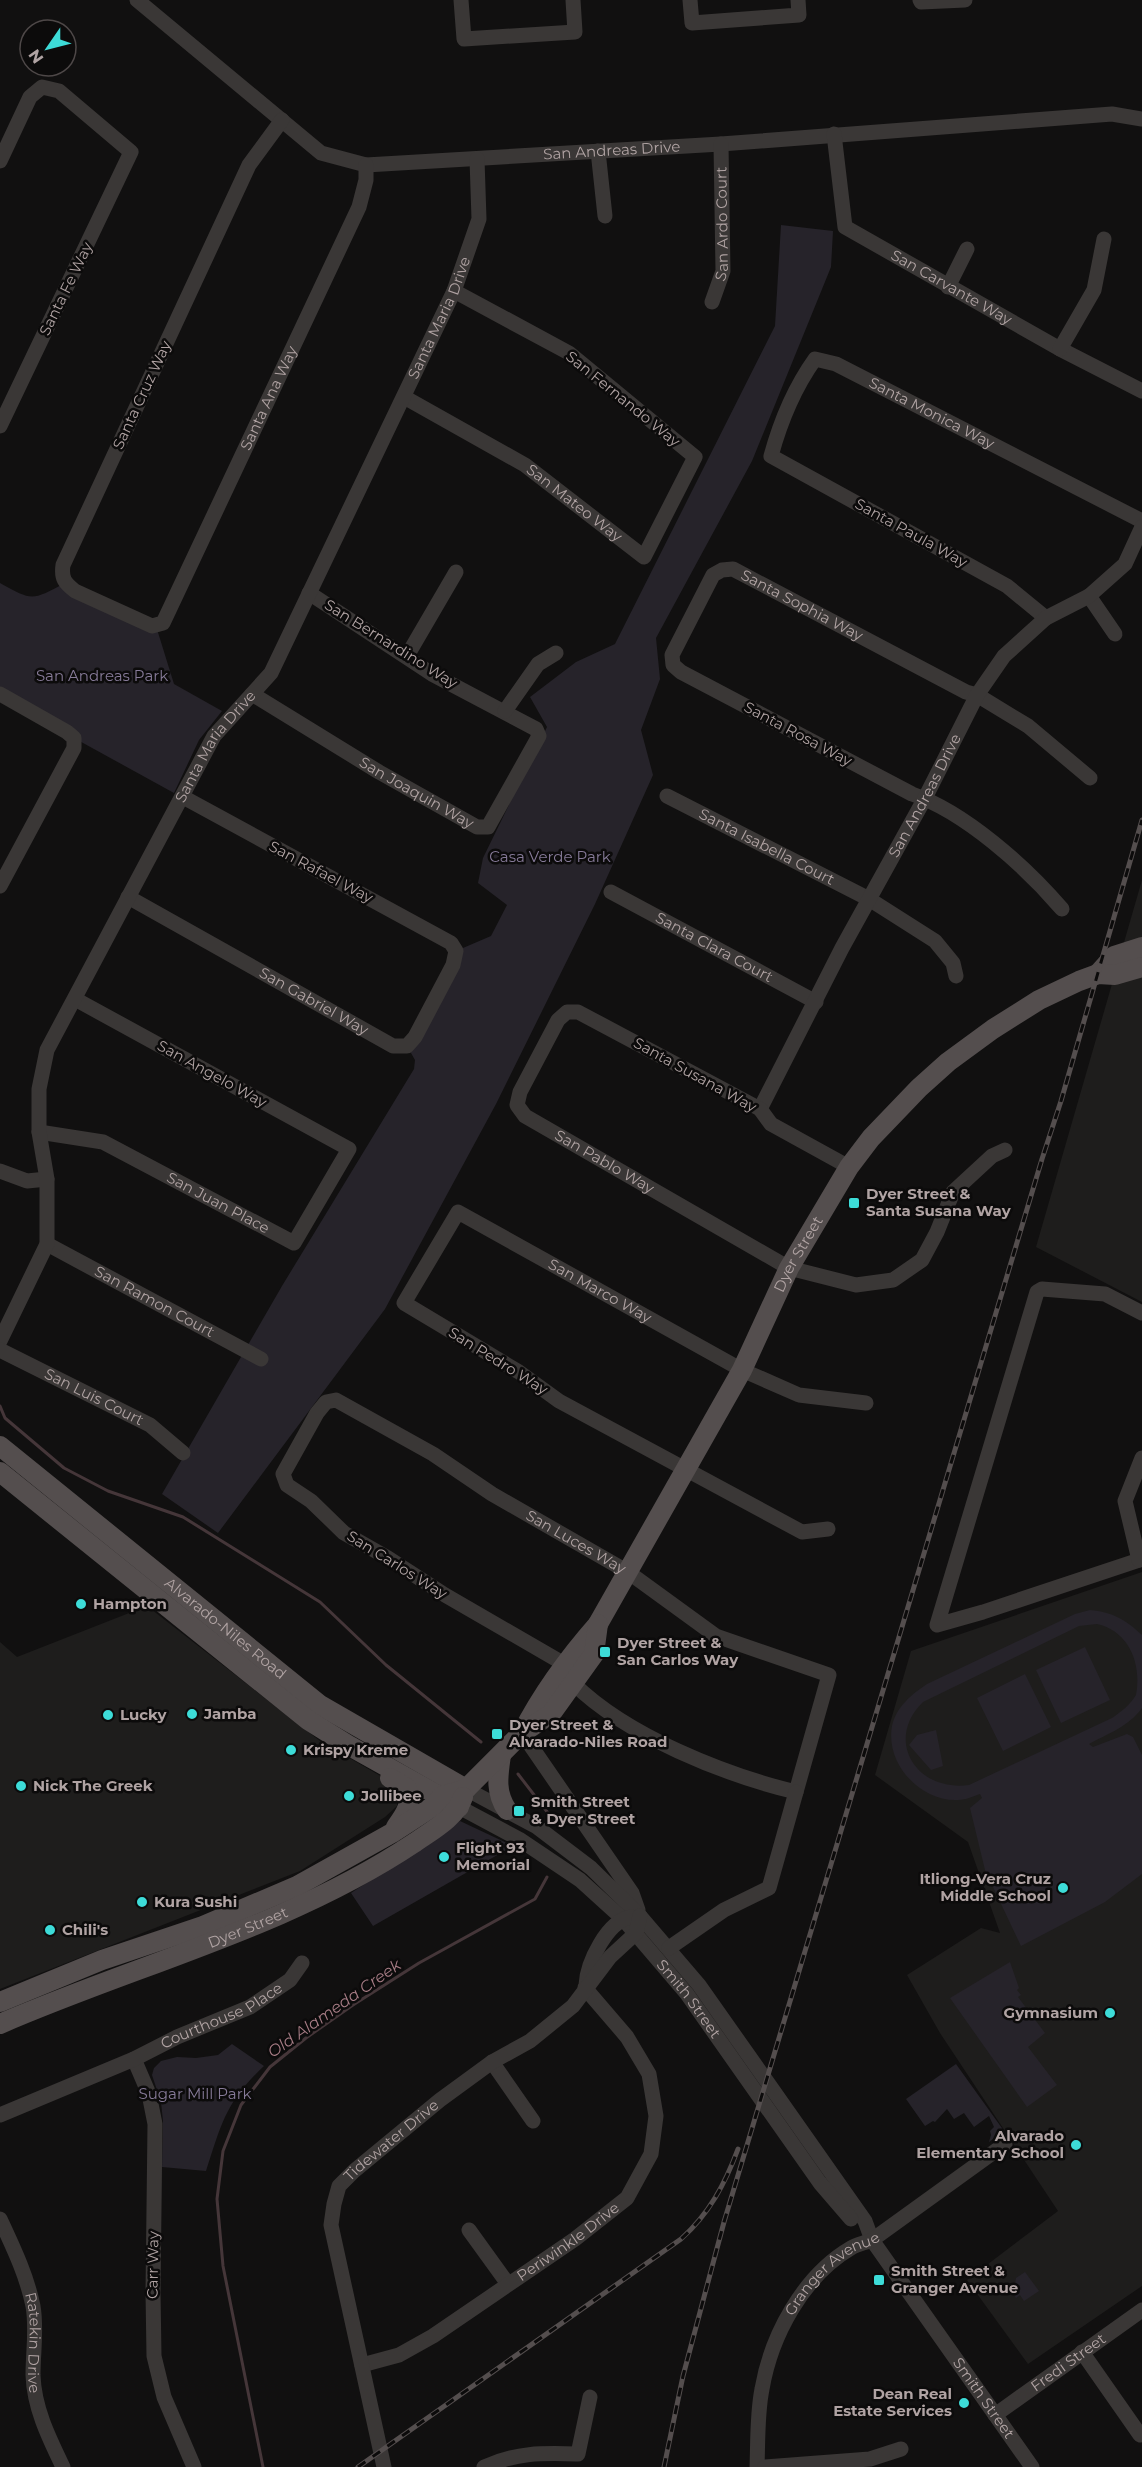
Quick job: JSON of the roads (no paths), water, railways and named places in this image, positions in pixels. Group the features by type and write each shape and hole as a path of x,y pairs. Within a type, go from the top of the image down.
{"main road":[{"name":"Dyer Street","path":"522,1733 536,1705 579,1645 598,1624 742,1370 789,1268 849,1167 871,1137 948,1062 993,1029 1040,1000 1098,974 1114,956 1142,947"},
{"name":"Dyer Street","path":"1098,974 1114,975 1142,967"},
{"name":"Alvarado-Niles Road","path":"0,1446 320,1705 462,1798"},
{"name":"Alvarado-Niles Road","path":"0,1472 308,1720 348,1745 442,1796"},
{"name":"Dyer Street","path":"0,2024 214,1942 320,1897 389,1859 432,1830 522,1733 551,1714 594,1654 598,1624"},
{"path":"348,1745 360,1760 407,1788 410,1798 409,1805 392,1833"},
{"path":"501,1755 497,1787 500,1799 507,1810"},
{"name":"Dyer Street","path":"0,2002 102,1960 203,1926 286,1890 392,1833 432,1807 442,1796 462,1798"}],"street":[{"name":"San Andreas Drive","path":"137,0 321,153 366,165 721,144 1112,114 1142,119"},
{"path":"461,0 464,39 575,32 573,0"},
{"path":"690,0 692,23 799,15 798,0"},
{"path":"920,1 965,0"},
{"name":"Santa Fe Way","path":"0,161 30,97 42,87 59,91 131,152 0,426"},
{"name":"Santa Cruz Way","path":"156,626 75,591 64,583 61,576 63,566 249,165 282,120"},
{"name":"San Carvante Way","path":"834,134 845,227 1060,349 1142,391"},
{"name":"San Ardo Court","path":"712,302 723,271 721,144"},
{"path":"598,151 605,216"},
{"name":"Santa Maria Drive","path":"0,1341 47,1244 46,1179 39,1132 39,1089 47,1050 214,736 271,673 454,291 479,219 477,159"},
{"name":"Santa Ana Way","path":"156,626 163,623 359,207 366,180 366,165"},
{"path":"1060,349 1094,290 1104,239"},
{"path":"948,287 968,249"},
{"name":"San Fernando Way","path":"454,291 569,353 695,457"},
{"name":"Santa Monica Way","path":"771,456 777,434 807,370 815,359 836,364 1142,521"},
{"name":"San Mateo Way","path":"404,397 525,465 644,557 695,457"},
{"name":"Santa Paula Way","path":"771,456 1007,586 1046,618"},
{"name":"San Andreas Drive","path":"760,1109 868,899 977,695 1004,656 1046,618 1089,596 1125,564 1142,527"},
{"name":"Santa Sophia Way","path":"674,665 672,655 713,575 722,570 733,569 966,692 977,695 1029,726 1090,778"},
{"path":"407,656 456,572"},
{"name":"San Bernardino Way","path":"309,593 432,674 536,729"},
{"path":"1089,596 1115,634"},
{"path":"505,711 538,664 556,653"},
{"name":"Santa Rosa Way","path":"674,665 681,672 912,794 924,798 981,833 1043,887 1062,909"},
{"path":"0,694 66,732 74,738 74,748 0,886"},
{"name":"San Joaquin Way","path":"252,694 379,772 477,827 488,827 539,736 536,729"},
{"name":"Santa Isabella Court","path":"667,796 868,899 935,941 953,963 956,976"},
{"name":"San Rafael Way","path":"183,798 451,943 456,951"},
{"name":"Santa Clara Court","path":"611,892 816,1002"},
{"name":"San Gabriel Way","path":"128,897 393,1046 407,1046 415,1037 453,964 456,951"},
{"name":"San Angelo Way","path":"75,999 350,1149"},
{"name":"Santa Susana Way","path":"567,1012 578,1012 760,1109 771,1124 849,1167"},
{"name":"San Pablo Way","path":"567,1012 558,1020 520,1092 517,1105 525,1116 789,1268 856,1285 893,1280 922,1260 937,1232 953,1192 992,1156 1005,1150"},
{"name":"San Juan Place","path":"39,1132 103,1142 294,1244 350,1149"},
{"path":"0,1171 27,1181 46,1179"},
{"name":"San Marco Way","path":"458,1212 742,1370 799,1395 866,1403"},
{"name":"San Pedro Way","path":"458,1212 404,1304 519,1372 559,1401 686,1469"},
{"name":"San Ramon Court","path":"47,1244 261,1359"},
{"path":"1142,1313 1105,1294 1042,1288 1034,1297 937,1625 1141,1560 1125,1502 1142,1458"},
{"name":"San Luis Court","path":"0,1350 150,1425 183,1453"},
{"name":"San Luces Way","path":"326,1402 336,1400 433,1454 492,1494 628,1572 716,1636 829,1675 796,1792"},
{"name":"San Carlos Way","path":"326,1402 317,1413 283,1474 287,1485 311,1501 344,1533 388,1558 445,1596 566,1665"},
{"path":"686,1469 802,1532 828,1529"},
{"path":"574,1684 584,1694 643,1734 718,1767 796,1792 769,1888 724,1910 669,1948"},
{"name":"Smith Street","path":"522,1733 632,1893 640,1916"},
{"name":"Smith Street","path":"462,1798 507,1810 537,1827 591,1868 669,1948 702,1989 864,2221 872,2240 1032,2467"},
{"name":"Smith Street","path":"462,1798 580,1880 623,1919 687,1994 820,2183 842,2206 857,2227 872,2240"},
{"path":"623,1919 640,1916 636,1934"},
{"name":"Tidewater Drive","path":"585,1988 586,1974 593,1956 607,1935 623,1919"},
{"name":"Tidewater Drive","path":"384,2467 331,2225 339,2186 440,2100 492,2062 530,2041 573,2006 610,1957 636,1934"},
{"name":"Courthouse Place","path":"0,2115 250,2007 290,1980 302,1963"},
{"name":"Periwinkle Drive","path":"362,2364 399,2355 433,2336 575,2239 627,2198 651,2154 656,2116 649,2074 627,2037 585,1988"},
{"name":"Carr Way","path":"134,2059 149,2094 155,2124 153,2335 158,2377 171,2416 194,2467"},
{"path":"492,2062 533,2121"},
{"name":"Granger Avenue","path":"757,2467 762,2389 769,2359 786,2320 810,2284 851,2247 872,2240 1005,2144"},
{"name":"Ratekin Drive","path":"0,2219 5,2241 29,2288 34,2314 35,2393 45,2427 63,2467"},
{"path":"469,2230 508,2284"},
{"name":"Fredi Street","path":"995,2415 1142,2310"},
{"path":"1082,2352 1140,2435"},
{"path":"484,2467 514,2456 537,2452 578,2454 590,2397"},
{"path":"765,2467 870,2459 901,2449"}],"waterway":[{"name":"Old Alameda Creek","path":"0,1406 5,1418 64,1468 108,1491 183,1517 320,1602 386,1665 481,1742"},
{"name":"Old Alameda Creek","path":"518,1774 548,1813"},
{"name":"Old Alameda Creek","path":"263,2467 223,2266 217,2199 223,2151 241,2105 270,2067 306,2038 419,1963 535,1899 547,1877"}],"railway":[{"path":"664,2467 683,2376 724,2222 1061,1101 1142,820"},
{"path":"358,2467 681,2239 700,2219 715,2198 738,2149"}],"place":[{"name":"Dyer Street & Santa Susana Way","path":"854,1203"},
{"name":"Hampton","path":"81,1604"},
{"name":"Dyer Street & San Carlos Way","path":"605,1652"},
{"name":"Jamba","path":"192,1714"},
{"name":"Lucky","path":"108,1715"},
{"name":"Dyer Street & Alvarado-Niles Road","path":"497,1734"},
{"name":"Krispy Kreme","path":"291,1750"},
{"name":"Nick The Greek","path":"21,1786"},
{"name":"Jollibee","path":"349,1796"},
{"name":"Smith Street & Dyer Street","path":"519,1811"},
{"name":"Flight 93 Memorial","path":"444,1857"},
{"name":"Itliong-Vera Cruz Middle School","path":"1063,1888"},
{"name":"Kura Sushi","path":"142,1902"},
{"name":"Chili's","path":"50,1930"},
{"name":"Gymnasium","path":"1110,2013"},
{"name":"Alvarado Elementary School","path":"1076,2145"},
{"name":"Smith Street & Granger Avenue","path":"879,2280"},
{"name":"Dean Real Estate Services","path":"964,2403"}],"park label":[{"name":"San Andreas Park","path":"102,676"},
{"name":"Casa Verde Park","path":"550,857"},
{"name":"Sugar Mill Park","path":"195,2094"}]}
